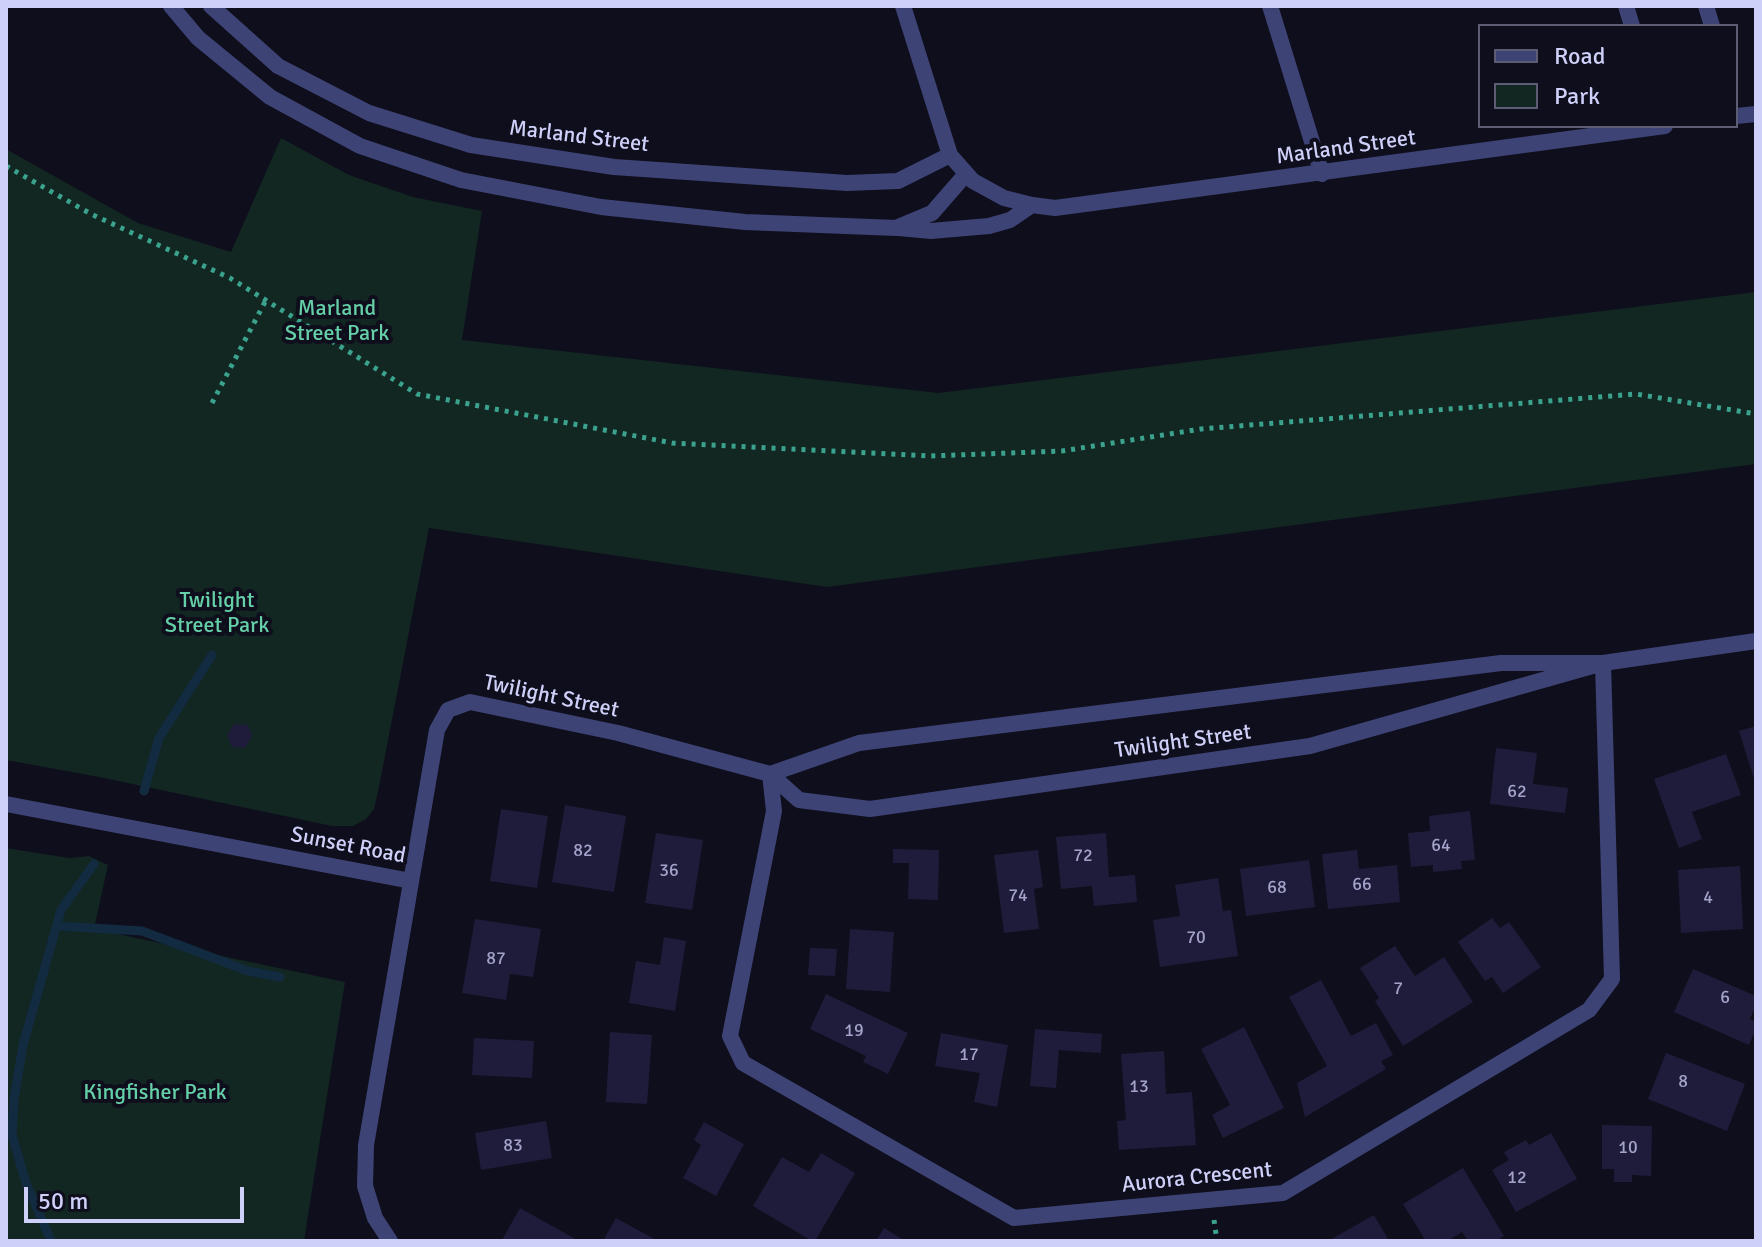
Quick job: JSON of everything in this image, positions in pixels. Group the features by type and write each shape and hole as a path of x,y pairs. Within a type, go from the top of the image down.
{"street":[{"name":"Marland Street","path":"171,6 198,38 270,97 360,146 461,180 601,207 745,222 931,231 989,226 1010,220 1032,205"},
{"name":"Marland Street","path":"211,6 278,66 369,113 471,145 614,167 847,183 898,181 950,155 973,181 1004,198 1055,208 1648,128"},
{"path":"903,6 950,155"},
{"path":"1270,6 1322,174"},
{"name":"Marland Street","path":"896,228 932,213 966,174"},
{"name":"Twilight Street","path":"411,881 437,730 448,710 470,702 618,733 770,774 799,800 870,809 1310,746 1603,663 1756,641"},
{"name":"Twilight Street","path":"770,774 859,743 1501,663 1603,663"},
{"name":"Aurora Crescent","path":"770,774 774,811 730,1036 743,1063 1014,1218 1283,1193 1589,1010 1612,979 1603,663"},
{"name":"Sunset Road","path":"6,804 411,881 366,1145 365,1186 375,1218 390,1241"}],"path":[{"path":"6,166 91,214 230,278 417,394 672,443 931,456 1062,451 1201,429 1636,394 1756,414"},
{"path":"212,403 266,300"}],"green space":[{"path":"281,138 349,175 413,197 482,211 462,340 938,393 1756,292 1756,464 827,587 429,528 379,787 374,809 366,819 353,826 332,826 6,760 6,149 138,223 231,252"},
{"name":"Kingfisher Park","path":"6,848 69,858 89,856 108,865 94,929 345,982 304,1241 6,1241"}],"building":[{"path":"234,724 248,725 252,736 245,748 232,747 227,735"},
{"path":"1756,726 1756,782 1755,782 1739,731"},
{"path":"1496,748 1537,753 1533,784 1568,788 1565,813 1490,804"},
{"path":"1726,754 1741,795 1692,812 1702,839 1679,848 1654,779"},
{"path":"565,805 626,816 614,892 552,882"},
{"path":"501,809 548,816 537,888 490,881"},
{"path":"1470,811 1475,860 1461,861 1462,869 1433,872 1433,865 1411,867 1408,833 1430,831 1429,816"},
{"path":"656,833 703,840 692,910 645,903"},
{"path":"1106,833 1109,877 1135,875 1137,902 1094,906 1092,886 1061,889 1056,837"},
{"path":"893,849 939,850 938,900 908,899 909,863 893,863"},
{"path":"1038,850 1043,887 1034,889 1039,929 1004,933 994,855"},
{"path":"1357,850 1359,869 1397,865 1400,902 1328,909 1322,854"},
{"path":"1309,860 1315,907 1246,916 1240,869"},
{"path":"1740,866 1743,929 1681,933 1678,870"},
{"path":"1218,878 1223,911 1231,910 1238,956 1160,967 1153,920 1180,916 1175,885"},
{"path":"1492,918 1500,928 1509,922 1541,967 1503,993 1492,977 1485,981 1458,942"},
{"path":"475,919 541,929 533,977 510,974 506,1000 462,993"},
{"path":"850,929 894,932 890,992 846,989"},
{"path":"664,937 686,941 675,1011 629,1003 636,961 660,965"},
{"path":"1395,946 1415,976 1444,957 1473,1002 1403,1046 1375,1001 1379,998 1360,968"},
{"path":"810,948 837,949 835,976 808,975"},
{"path":"1693,969 1756,996 1750,1019 1756,1022 1756,1028 1749,1045 1674,1012"},
{"path":"1321,980 1351,1036 1376,1023 1393,1055 1381,1061 1386,1069 1305,1117 1297,1083 1327,1066 1289,997"},
{"path":"826,994 908,1033 888,1074 863,1062 866,1056 810,1029"},
{"path":"1244,1027 1284,1108 1223,1138 1212,1115 1230,1105 1201,1049"},
{"path":"1035,1029 1102,1034 1101,1053 1059,1050 1056,1088 1030,1086"},
{"path":"610,1032 652,1035 647,1104 606,1102"},
{"path":"941,1033 1008,1045 997,1107 974,1102 980,1073 935,1066"},
{"path":"474,1038 534,1041 532,1078 472,1075"},
{"path":"1164,1051 1166,1094 1192,1092 1196,1145 1119,1150 1117,1121 1126,1120 1121,1054"},
{"path":"1666,1053 1745,1084 1727,1131 1648,1099"},
{"path":"546,1121 552,1158 481,1170 475,1133"},
{"path":"704,1122 744,1144 716,1196 683,1178 701,1145 694,1140"},
{"path":"1602,1125 1652,1126 1651,1176 1632,1175 1632,1182 1614,1182 1614,1169 1602,1169"},
{"path":"1551,1133 1577,1179 1516,1212 1492,1170 1509,1160 1504,1152 1526,1140 1529,1145"},
{"path":"821,1153 855,1173 815,1241 812,1241 753,1206 782,1157 809,1172"},
{"path":"1463,1168 1504,1236 1496,1241 1468,1241 1462,1232 1447,1241 1426,1241 1403,1204"},
{"path":"520,1208 579,1241 502,1240"},
{"path":"1374,1215 1389,1241 1328,1241"},
{"path":"616,1218 658,1241 603,1241"},
{"path":"884,1228 905,1241 876,1241"}],"waterway":[{"path":"144,791 159,738 212,655"},
{"path":"51,1241 26,1183 12,1135 14,1099 23,1045 61,910 94,864"},
{"path":"57,926 142,931 248,971 280,977"}],"park label":[{"name":"Marland Street Park","path":"337,322"},
{"name":"Twilight Street Park","path":"217,614"}]}
